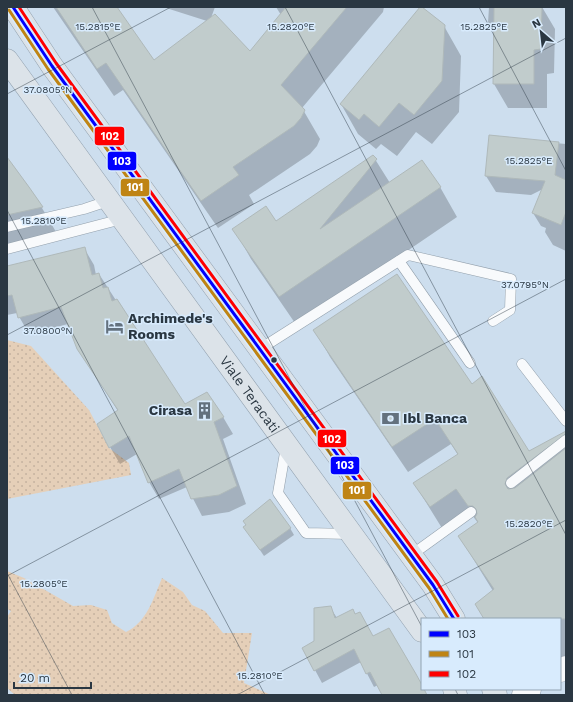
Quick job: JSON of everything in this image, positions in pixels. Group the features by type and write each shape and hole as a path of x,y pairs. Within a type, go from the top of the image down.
{"main road":[{"path":"13,7 52,66 410,556 433,585 453,618"},
{"name":"Viale Teracati","path":"7,60 421,630"}],"lane":[{"path":"7,227 84,210 108,201"},
{"path":"7,249 122,219"},
{"path":"260,349 408,255 511,279 510,310 493,321"},
{"path":"399,261 470,363"},
{"path":"522,364 566,421"},
{"path":"511,483 566,440"},
{"path":"287,445 278,493 306,533 352,534"},
{"path":"410,556 471,512"}],"shaded area":[{"path":"7,340 31,346 89,410 109,448 129,463 131,475 7,499"},
{"path":"7,571 24,578 73,606 91,605 107,610 112,623 126,632 133,628 144,616 152,602 162,578 183,592 192,605 205,611 223,633 252,633 244,683 271,695 15,695 7,688 7,617 11,611 7,609"}],"building":[{"path":"56,7 117,7 154,60 215,14 250,51 286,7 347,7 281,85 305,110 301,118 294,126 233,167 239,175 201,201 106,63 97,69"},
{"path":"420,7 445,25 442,81 414,115 399,103 379,127 364,114 359,120 340,104"},
{"path":"494,7 542,7 541,49 534,50 534,84 493,84"},
{"path":"489,135 559,142 555,175 566,180 566,212 561,225 532,213 545,181 485,176"},
{"path":"373,155 377,159 320,229 422,160 441,187 279,297 232,229 266,206 276,221"},
{"path":"7,157 29,187 43,207 7,215"},
{"path":"85,247 92,275 99,273 103,288 108,287 112,301 117,299 185,404 207,392 224,417 214,422 237,486 219,495 191,499 179,469 148,483 129,436 109,448 97,424 118,410 77,349 61,307 18,318 12,295 7,296 7,266"},
{"path":"397,274 472,384 482,376 529,451 566,431 566,434 507,478 505,484 508,489 515,488 566,448 566,619 483,618 475,604 494,589 458,536 478,522 475,517 477,514 476,509 473,506 468,506 456,489 430,507 413,483 458,454 435,419 392,447 313,330"},
{"path":"270,499 291,528 260,550 243,527 246,525 243,521"},
{"path":"331,606 335,618 353,609 355,614 360,612 373,636 389,628 421,683 421,690 424,690 427,695 382,695 370,672 366,674 354,649 314,671 302,648 314,641 314,608"}],"transit line":[{"name":"103","path":"13,7 52,66 433,585 453,618"},
{"name":"102","path":"19,7 56,63 437,582 458,616"},
{"name":"101","path":"9,10 48,69 429,588 447,618"}],"place":[{"name":"Archimede's Rooms","path":"115,326"},
{"name":"Cirasa","path":"205,410"},
{"name":"Ibl Banca","path":"390,418"}]}
